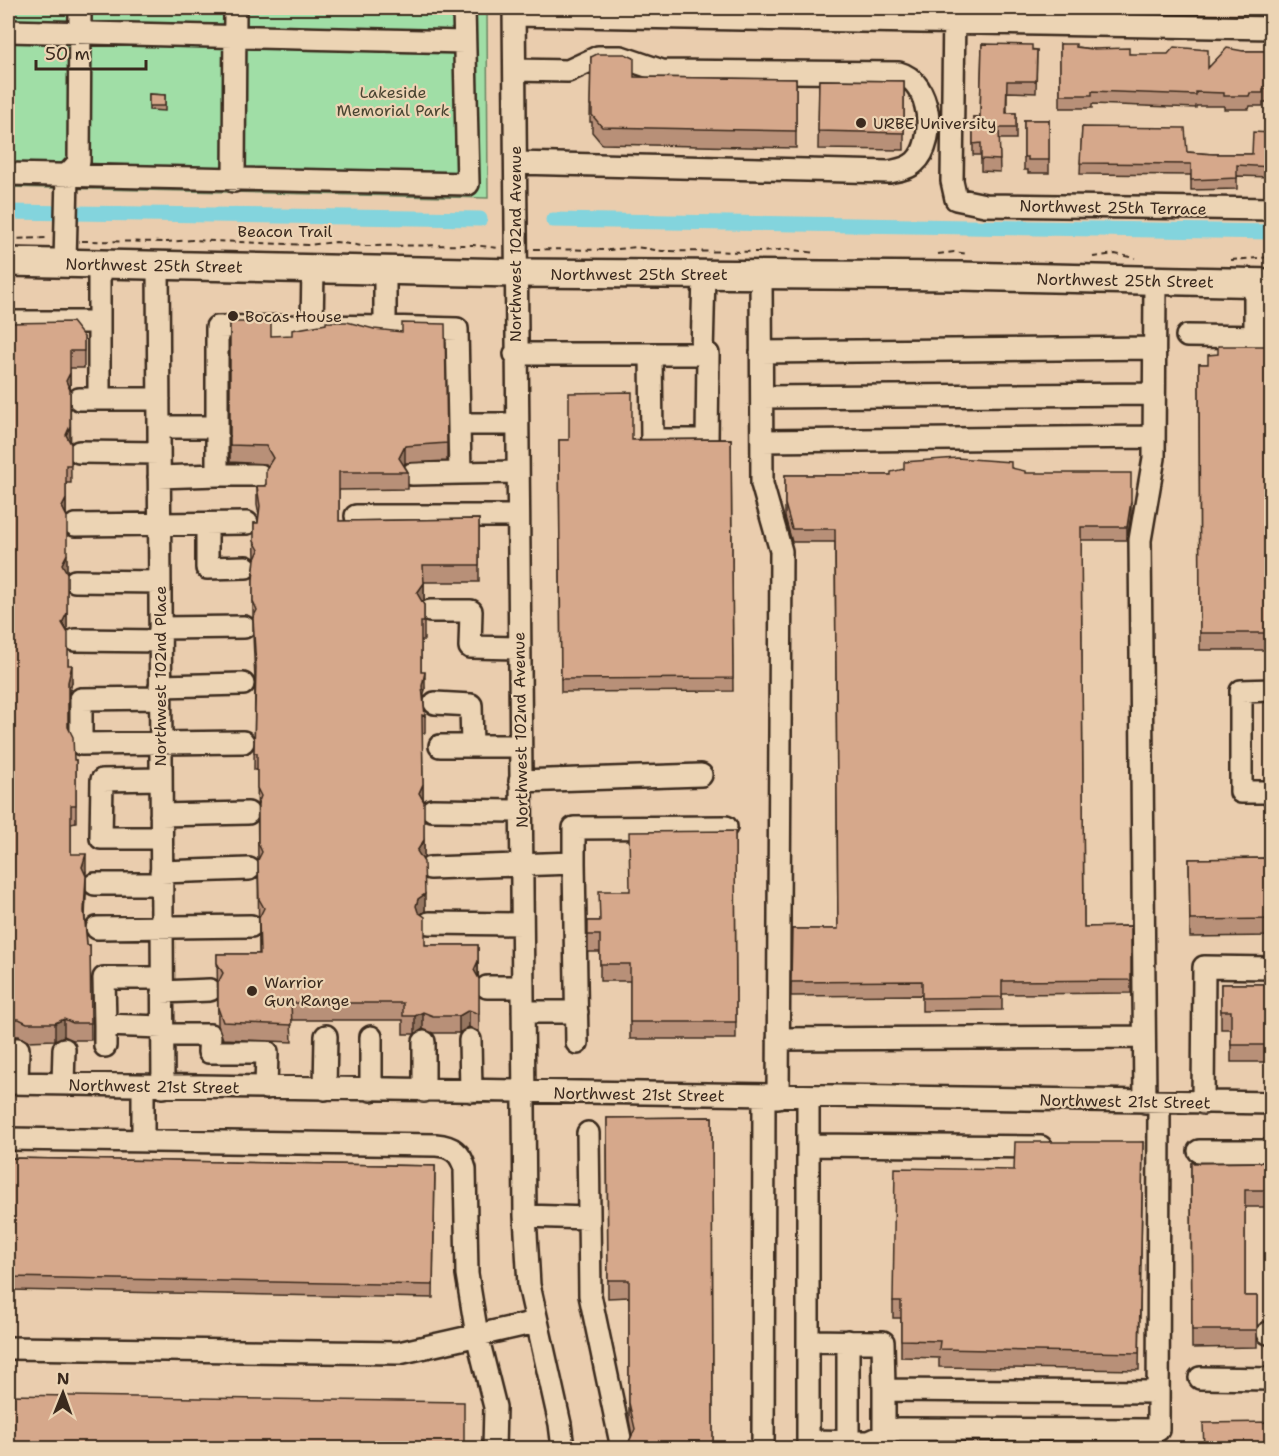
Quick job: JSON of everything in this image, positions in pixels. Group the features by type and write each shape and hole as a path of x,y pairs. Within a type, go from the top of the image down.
{"main road":[{"name":"Northwest 25th Street","path":"8,262 64,243 99,263 158,265 514,273 1263,283"}],"street":[{"path":"64,243 67,175 78,162 80,8"},
{"path":"234,181 235,8"},
{"path":"8,174 234,181 468,184 464,8"},
{"path":"514,11 954,15 1272,28"},
{"name":"Northwest 102nd Avenue","path":"514,11 516,163 514,273 525,1216 529,1285 560,1424 563,1449"},
{"name":"Northwest 25th Terrace","path":"954,15 952,181 956,199 984,205 1272,209"},
{"path":"8,31 79,30 464,42"},
{"path":"515,70 568,70 598,57 621,57 662,71 899,74 907,75 919,86 924,99 927,120 925,147 918,159 906,168 889,172 516,163"},
{"path":"99,263 99,322 89,399 159,399"},
{"name":"Northwest 102nd Place","path":"143,1141 162,1031 158,265"},
{"path":"312,326 313,268"},
{"path":"385,270 385,327"},
{"path":"702,354 704,274"},
{"path":"761,275 762,484 781,551 778,1039 771,1097 763,1449"},
{"path":"808,1097 808,1441 869,1442 898,1429 1158,1431 1159,1148 1144,1037 1140,540 1154,458 1155,280"},
{"path":"1187,336 1263,337 1263,283"},
{"path":"8,322 99,322"},
{"path":"217,475 217,327 312,326 457,329 460,473"},
{"path":"761,352 1154,348"},
{"path":"516,354 651,354 708,354 708,440 652,440 651,354"},
{"path":"762,396 1154,394"},
{"path":"459,424 516,424"},
{"path":"159,427 217,427"},
{"path":"762,441 1154,437"},
{"path":"79,452 159,453"},
{"path":"412,474 517,472"},
{"path":"159,477 260,475"},
{"path":"356,516 517,516"},
{"path":"75,525 247,523"},
{"path":"207,524 207,568 246,567"},
{"path":"75,581 160,582"},
{"path":"430,612 471,612 470,655 519,648"},
{"path":"75,640 244,627"},
{"path":"243,684 81,699 81,744 243,742"},
{"path":"1272,690 1241,691 1241,702 1242,792 1272,792"},
{"path":"435,704 471,705 472,746"},
{"path":"440,746 520,746"},
{"path":"520,781 701,776"},
{"path":"161,779 102,780 101,838 161,838"},
{"path":"432,810 521,811"},
{"path":"161,815 248,813"},
{"path":"577,1042 574,828 726,826"},
{"path":"430,868 574,863"},
{"path":"95,884 249,869"},
{"path":"429,923 522,924"},
{"path":"97,928 251,926"},
{"path":"1203,1103 1204,967 1272,968"},
{"path":"105,1046 104,978 210,990"},
{"path":"487,987 523,987"},
{"path":"523,1012 577,1012"},
{"path":"105,1025 210,1035 209,1052 267,1052 266,1088"},
{"path":"325,1089 326,1036"},
{"path":"371,1037 371,1090"},
{"path":"778,1039 1144,1037"},
{"path":"470,1040 471,1091"},
{"path":"424,1042 424,1091"},
{"path":"8,1049 18,1049 12,1083"},
{"path":"63,1084 64,1049"},
{"path":"226,1052 226,1088"},
{"name":"Northwest 21st Street","path":"12,1083 1272,1104"},
{"path":"588,1133 590,1294 622,1449"},
{"path":"8,1139 436,1144 452,1149 463,1161 465,1169 466,1274 477,1335 495,1407 494,1449"},
{"path":"808,1145 1065,1147"},
{"path":"1136,1147 1159,1148"},
{"path":"1199,1151 1272,1151"},
{"path":"525,1216 589,1218"},
{"path":"8,1348 399,1353 536,1322"},
{"path":"808,1341 884,1342 884,1435"},
{"path":"848,1341 848,1442"},
{"path":"1200,1378 1272,1379"},
{"path":"884,1390 1158,1392"}],"path":[{"name":"Beacon Trail","path":"8,239 64,243 192,240 308,245 336,242 362,246 473,245 496,248"}],"green space":[{"name":"Lakeside Memorial Park","path":"8,8 487,8 488,198 8,187"}],"building":[{"path":"982,44 1032,45 1032,50 1037,50 1036,81 1007,81 1006,113 1016,113 1016,128 999,128 1000,160 981,159 981,143 973,144 973,117 980,117"},
{"path":"1060,44 1076,44 1076,47 1092,49 1129,48 1129,54 1168,54 1174,47 1208,50 1208,68 1227,48 1243,51 1269,51 1269,47 1272,47 1272,89 1263,89 1263,93 1250,93 1249,96 1224,96 1224,93 1196,92 1196,95 1092,91 1092,95 1060,95"},
{"path":"597,54 625,54 634,58 634,77 796,79 796,131 602,127 592,115 592,105 590,105 591,57"},
{"name":"URBE University","path":"819,80 904,81 904,133 818,131"},
{"path":"149,94 165,95 165,106 149,106"},
{"path":"1024,120 1049,120 1049,160 1028,160 1028,157 1024,157"},
{"path":"1082,127 1185,128 1187,152 1213,154 1252,154 1253,132 1272,133 1272,167 1237,165 1237,178 1191,180 1191,164 1080,163"},
{"path":"72,322 84,337 84,351 70,351 70,373 66,381 70,390 70,426 66,435 71,444 71,465 66,465 66,499 62,507 67,517 67,554 62,564 67,573 67,613 62,623 68,633 68,665 72,665 68,682 68,727 73,737 74,760 76,760 76,805 71,805 71,854 86,854 82,867 86,876 84,911 87,945 90,945 91,1023 73,1023 64,1019 55,1023 27,1023 19,1019 8,1019 8,323"},
{"path":"230,322 271,322 271,336 292,335 292,330 326,324 326,322 347,322 374,329 402,332 402,323 445,324 447,443 405,446 399,458 408,472 339,472 339,521 479,519 479,565 423,565 424,583 417,593 424,605 424,622 421,622 421,672 425,672 422,686 425,716 422,715 423,784 419,793 424,802 424,840 417,851 424,862 425,894 418,899 416,906 418,912 425,917 425,945 478,945 478,961 474,970 479,979 479,1014 469,1010 459,1016 433,1016 423,1012 415,1016 403,1016 403,1003 291,1003 292,1025 223,1022 218,1008 218,983 223,973 217,963 217,954 260,954 259,918 264,908 259,899 258,860 262,852 258,843 258,804 261,796 257,788 257,753 254,753 256,667 253,618 257,610 253,601 253,580 255,559 259,550 254,541 254,523 258,523 260,506 257,486 266,486 266,469 273,458 266,446 230,445"},
{"path":"1218,346 1272,346 1272,633 1200,633 1199,364 1208,364 1208,355 1218,354"},
{"path":"632,392 632,440 731,439 733,678 561,679 559,440 569,440 569,393"},
{"path":"957,458 1011,462 1011,468 1025,471 1025,473 1131,473 1131,501 1127,527 1081,527 1084,927 1131,926 1131,980 1002,981 1002,997 922,998 922,981 791,982 792,929 838,929 835,529 792,529 785,504 785,475 891,475 891,472 904,469 904,462"},
{"path":"735,831 736,1022 630,1022 630,964 600,964 600,935 588,935 588,921 600,921 599,891 630,891 629,832"},
{"path":"1272,858 1272,919 1190,920 1189,859"},
{"path":"1221,984 1272,984 1272,1045 1231,1045 1231,1011 1221,1011"},
{"path":"712,1117 713,1442 629,1442 635,1429 629,1403 629,1280 608,1280 607,1118"},
{"path":"1015,1142 1143,1142 1139,1353 939,1349 940,1341 901,1340 901,1301 893,1301 895,1168 1014,1170"},
{"path":"8,1158 435,1166 433,1285 8,1277"},
{"path":"1272,1162 1272,1190 1245,1190 1245,1296 1257,1296 1257,1330 1192,1330 1191,1163"},
{"path":"8,1395 464,1402 464,1449 8,1449"},
{"path":"1272,1422 1272,1449 1204,1449 1203,1423"}],"waterway":[{"path":"8,212 480,219"},
{"path":"553,220 1272,232"}],"place":[{"name":"URBE University","path":"861,123"},
{"name":"Bocas House","path":"233,316"},
{"name":"Warrior Gun Range","path":"252,991"}]}
